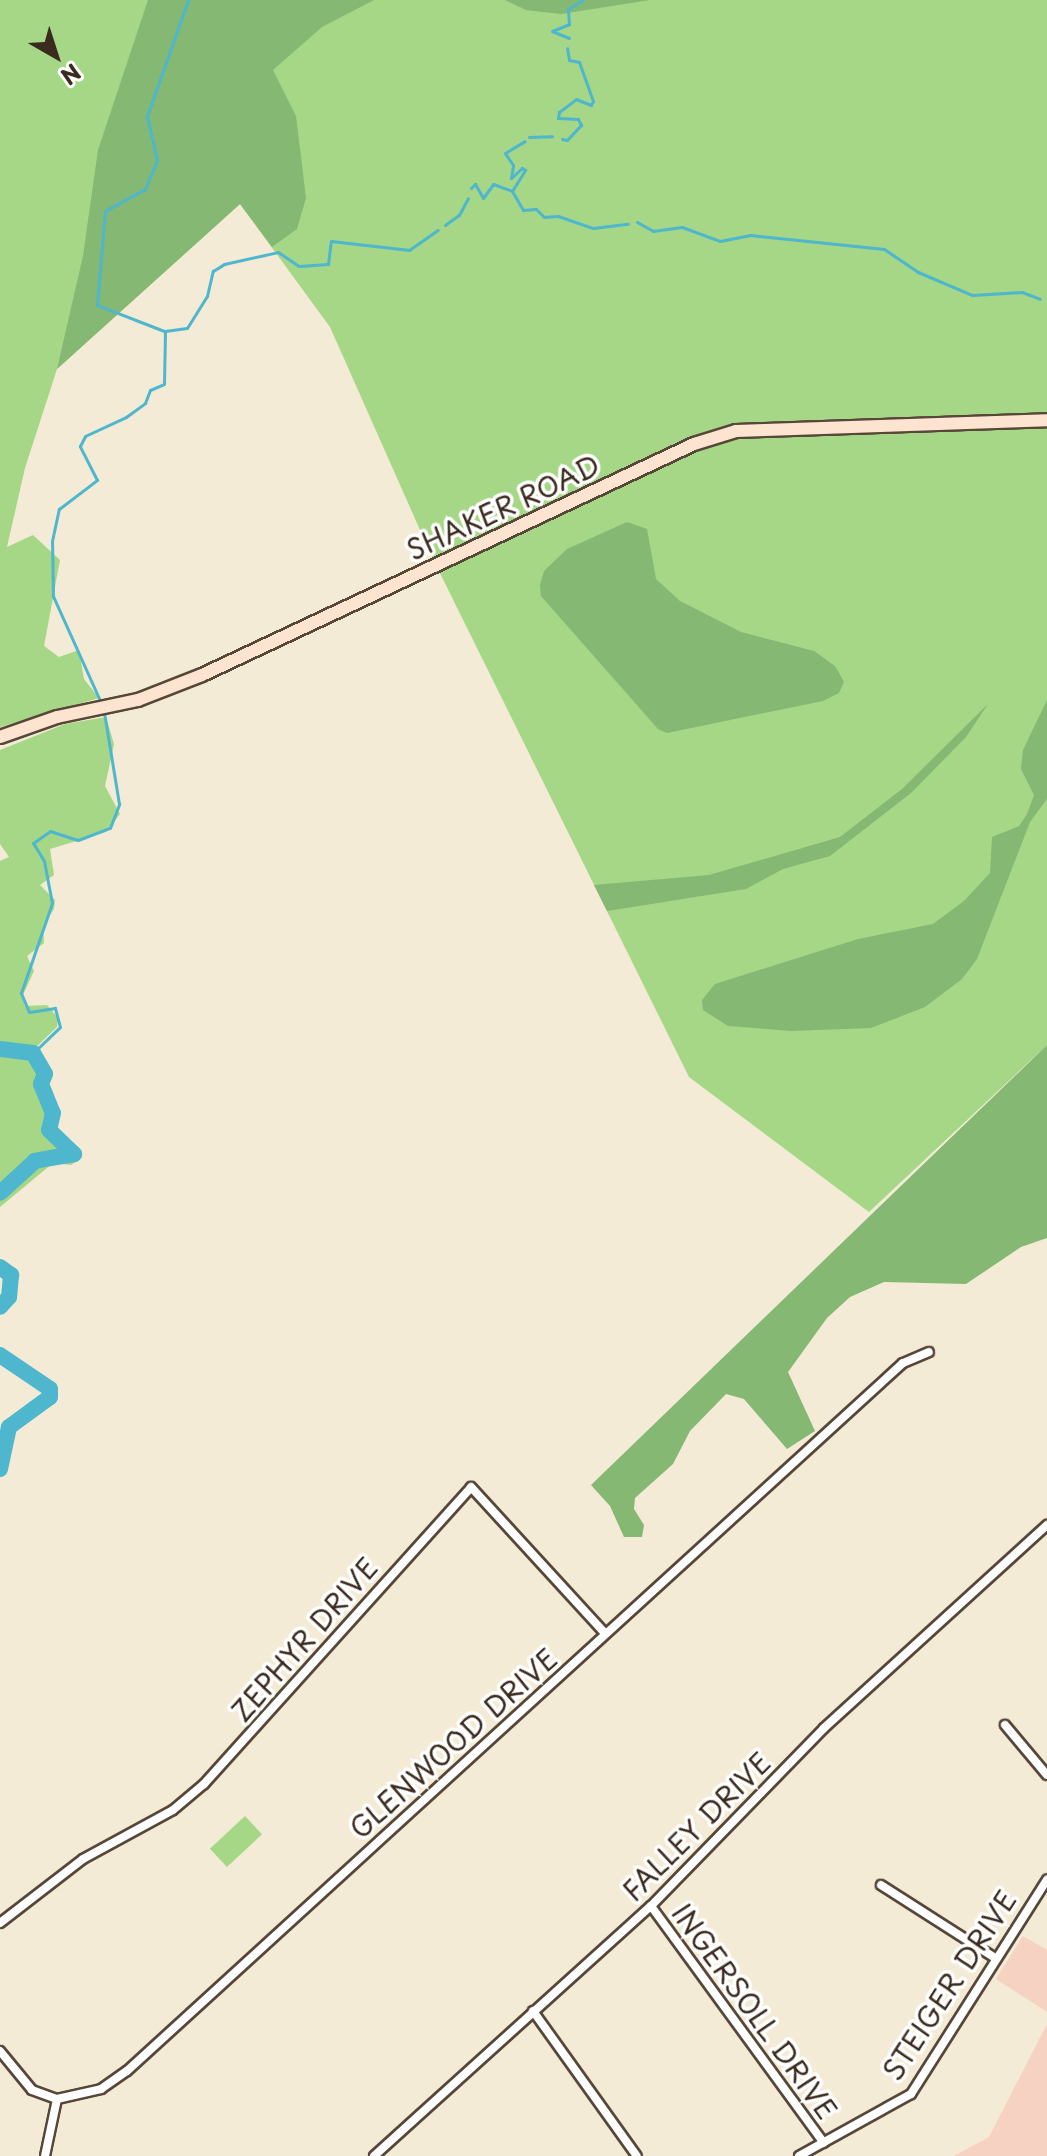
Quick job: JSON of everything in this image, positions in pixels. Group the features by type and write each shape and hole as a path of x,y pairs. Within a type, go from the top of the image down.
{"street":[{"name":"SHAKER ROAD","path":"0,737 104,708 202,675 694,444 736,431 1047,420"},
{"name":"GLENWOOD DRIVE","path":"57,2099 101,2089 127,2071 903,1363 929,1352"},
{"name":"ZEPHYR DRIVE","path":"0,1923 61,1874 173,1810 204,1784 471,1487 605,1633"},
{"name":"FALLEY DRIVE","path":"374,2156 651,1906 824,1728 1047,1525"},
{"path":"1005,1725 1047,1775"},
{"name":"STEIGER DRIVE","path":"799,2156 911,2094 1047,1880"},
{"path":"881,1885 995,1958"},
{"name":"INGERSOLL DRIVE","path":"651,1906 824,2143"},
{"path":"533,2011 637,2156"},
{"path":"0,2051 32,2090 57,2099 45,2156"}],"shaded area":[{"path":"1023,1936 1047,1950 1047,2012 996,1979"},
{"path":"1047,2024 1047,2156 954,2156 989,2137"}],"green space":[{"path":"0,0 1047,0 1047,1045 869,1212 689,1077 432,557 330,327 240,204 57,369 25,468 7,547 33,535 60,560 44,646 59,657 79,650 84,679 99,698 0,727"},
{"path":"148,0 374,0 322,27 273,70 296,116 306,198 297,229 272,247 240,204 57,369 83,256 98,150"},
{"path":"505,0 650,0 561,14 526,10"},
{"path":"627,522 647,529 656,579 680,601 741,632 814,651 835,666 844,682 839,693 823,701 667,733 658,729 541,596 544,571 567,549"},
{"path":"1047,700 1047,799 1030,822 977,959 962,979 925,1007 871,1028 791,1031 728,1026 703,1010 702,1000 715,984 858,939 933,924 964,901 990,873 992,837 1019,826 1027,814 1034,795 1021,769 1023,750"},
{"path":"988,704 966,737 911,793 830,856 783,869 746,889 607,911 594,885 709,875 840,837 902,789"},
{"path":"106,717 114,744 105,786 120,814 106,832 50,849 54,875 40,885 55,900 54,909 43,926 44,943 27,956 34,971 22,997 25,1006 47,1005 58,1018 57,1027 33,1050 56,1109 54,1131 78,1149 80,1159 71,1165 53,1163 0,1207 0,861 9,857 0,844 0,750 65,724"},
{"path":"1047,1045 1047,1238 1021,1247 966,1284 884,1282 850,1297 827,1318 788,1372 815,1431 787,1449 744,1399 726,1394 690,1431 673,1464 635,1498 634,1509 644,1525 642,1537 624,1537 610,1506 591,1485"},
{"path":"245,1816 262,1834 227,1867 210,1849"}],"waterway":[{"path":"164,331 97,305 105,211 145,189 157,161 147,116 188,0"},
{"path":"569,38 552,31 569,24 568,9 583,0"},
{"path":"562,139 567,140 581,125 578,119 558,118 559,112 576,99 591,105 593,101 579,62 569,60 567,48"},
{"path":"529,137 552,136"},
{"path":"471,188 475,184 483,198 493,184 512,191 525,170 522,168 511,178 513,165 505,153 525,141"},
{"path":"512,191 523,210 536,209 544,217 558,216 593,228 628,224"},
{"path":"445,225 459,215 468,198"},
{"path":"637,222 653,231 682,227 720,241 750,235 884,249 918,272 972,295 1022,292 1040,299"},
{"path":"102,705 53,596 52,541 59,509 97,480 80,446 85,436 126,417 145,403 150,390 164,384 165,331 187,328 207,296 213,271 224,264 278,252 299,266 328,264 331,241 409,250 438,230"},
{"path":"33,1053 60,1027 55,1008 29,1012 21,993 52,903 44,861 33,843 50,831 78,840 110,828 119,804 104,712"},
{"path":"0,1049 33,1053 45,1074 41,1084 53,1113 49,1130 74,1154 35,1161 0,1193"},
{"path":"0,1267 11,1275 9,1297 0,1307"},
{"path":"0,1355 50,1389 50,1397 9,1427 0,1469"}]}
